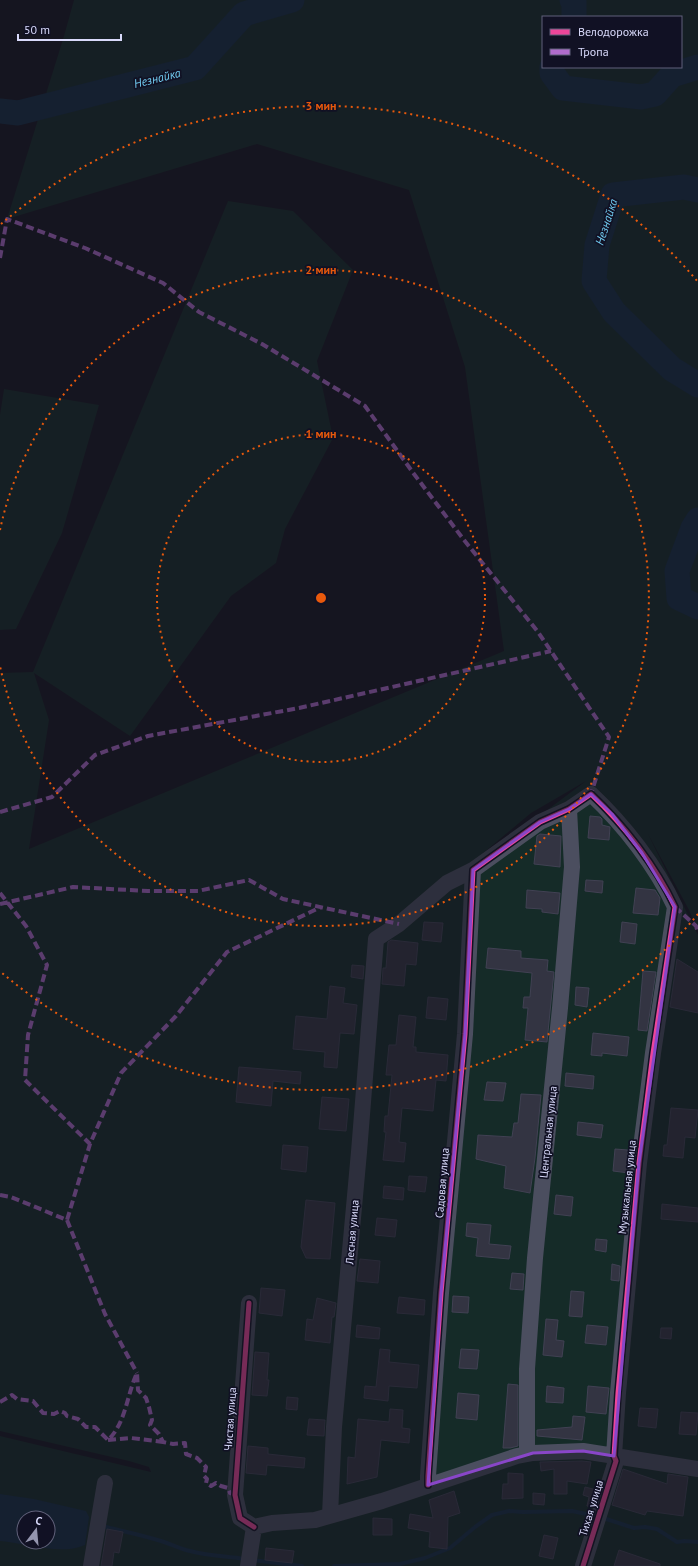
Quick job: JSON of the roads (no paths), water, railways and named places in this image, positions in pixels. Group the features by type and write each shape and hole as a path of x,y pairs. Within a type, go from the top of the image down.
{"street":[{"name":"Музыкальная улица","path":"569,809 591,794 612,814 642,853 668,891 675,907 652,1053 638,1163 614,1456"},
{"path":"474,876 540,822 569,809"},
{"name":"Центральная улица","path":"527,1454 527,1369 535,1258 572,867 569,809"},
{"name":"Лесная улица","path":"330,1515 334,1427 359,1152 376,939 399,924 447,883 474,876"},
{"name":"Садовая улица","path":"428,1484 442,1293 465,1034 474,876"},
{"name":"Чистая улица","path":"249,1303 235,1496 240,1518 254,1527"},
{"path":"248,1566 254,1527 272,1523 315,1520 517,1456 533,1453 583,1451 698,1469"},
{"name":"Тихая улица","path":"583,1566 616,1461 614,1456"},
{"path":"91,1566 105,1483"}],"water":[{"path":"0,1494 34,1499 86,1511 89,1517 85,1545 75,1548 56,1549 56,1510 16,1510 16,1543 0,1541"}],"waterway":[{"name":"Незнайка","path":"0,111 18,113 195,68 244,14 292,0"},
{"name":"Незнайка","path":"572,0 574,1 574,16"},
{"name":"Незнайка","path":"552,68 552,73 563,88 641,97 655,94 672,75 698,67"},
{"name":"Незнайка","path":"698,190 684,187 613,195 597,245 594,281 614,312 672,369 698,385"},
{"name":"Незнайка","path":"698,520 693,528 677,571 679,598 698,607"},
{"path":"334,1566 400,1564 425,1558 450,1548 492,1515 509,1511 572,1511 596,1516"},
{"path":"603,1518 634,1528 645,1527 657,1529 677,1542 698,1542"},
{"path":"102,1526 165,1542 197,1553 245,1559"},
{"path":"251,1560 302,1566"}]}
